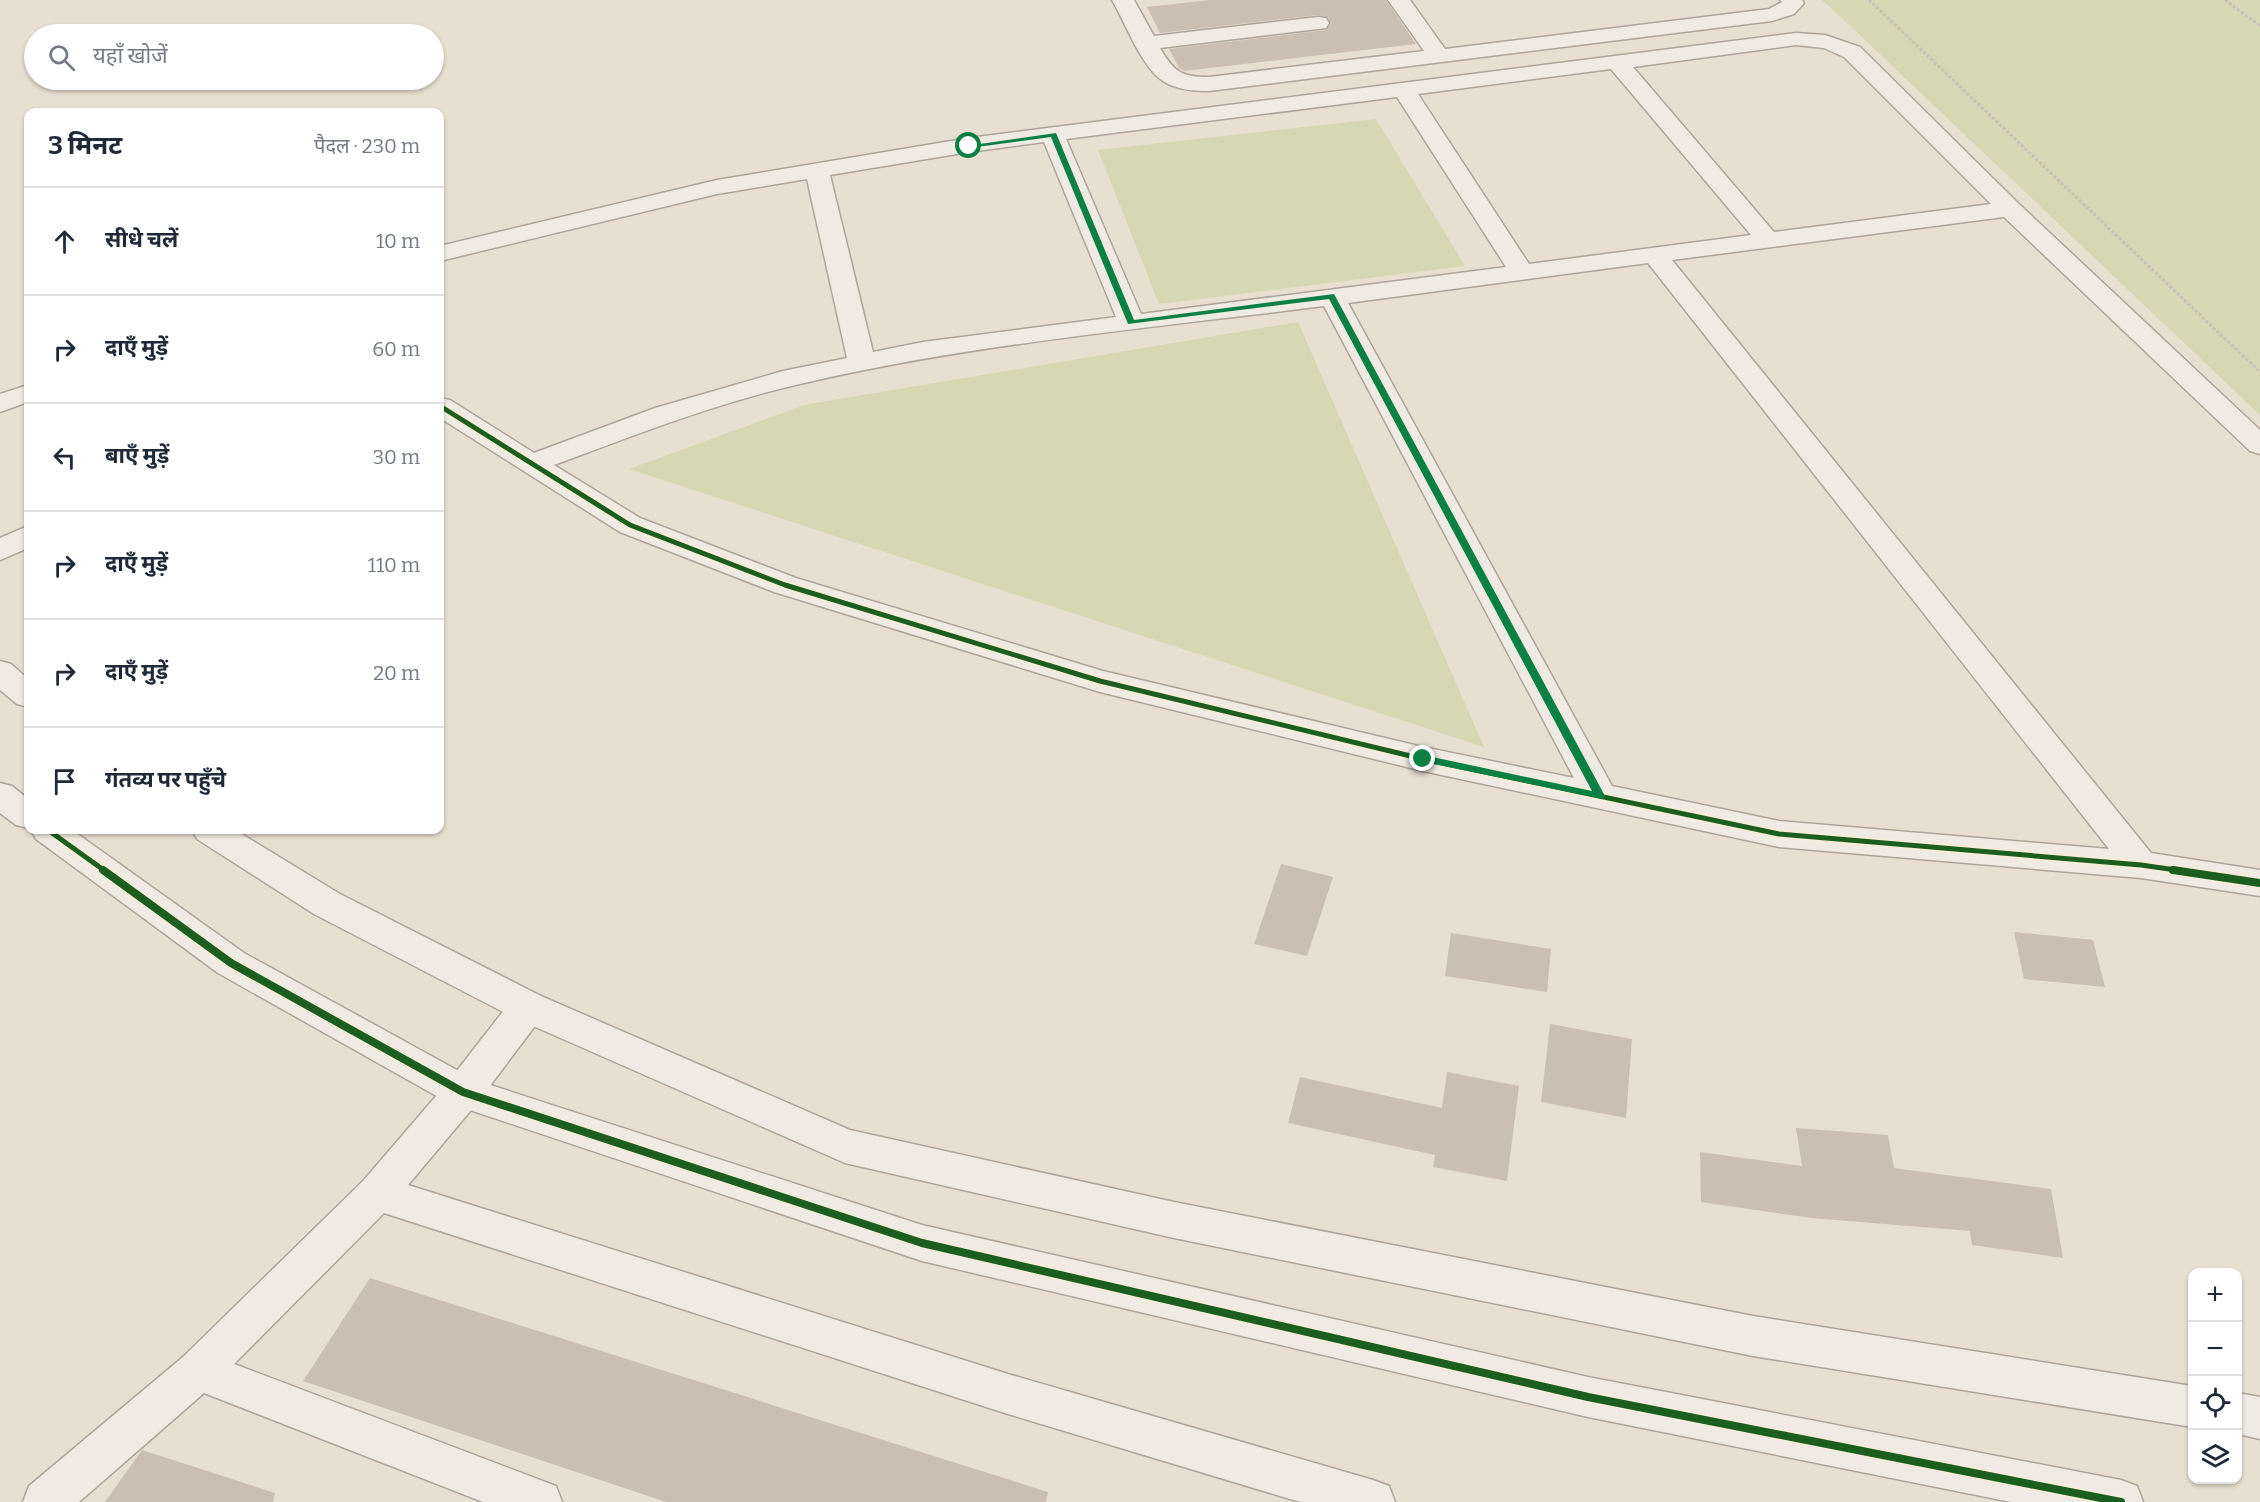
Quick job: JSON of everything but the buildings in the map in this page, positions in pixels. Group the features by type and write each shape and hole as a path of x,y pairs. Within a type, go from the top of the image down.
{"street":[{"path":"1127,0 1147,43 1167,76 1186,84 1209,84 1772,15 1787,10 1793,3 1791,0"},
{"path":"1399,0 1439,56"},
{"path":"1147,43 1318,23"},
{"path":"444,252 717,187 817,170 1053,135 1796,39 1820,39 1838,44 1852,52 2010,208 2260,446"},
{"path":"1617,63 1767,239"},
{"path":"1404,90 1521,271"},
{"path":"1053,135 1131,322"},
{"path":"817,170 862,363"},
{"path":"532,462 665,414 793,377 923,350 2010,208"},
{"path":"1654,254 2141,865"},
{"path":"1332,296 1600,796"},
{"path":"0,404 24,395"},
{"path":"444,408 630,525 784,585 1100,681 1423,759 1779,834 2141,865 2260,882"},
{"path":"0,550 24,538"},
{"path":"0,672 24,693"},
{"path":"0,795 24,813"},
{"path":"54,834 231,963 463,1092 922,1243 1588,1397 2121,1502"},
{"path":"215,834 327,904 528,1007 844,1146 1174,1220 1753,1336 2188,1406"},
{"path":"45,1502 198,1371 377,1193 463,1092 528,1007"},
{"path":"377,1193 1008,1394 1373,1502"},
{"path":"198,1371 540,1502"},
{"path":"2242,1415 2260,1418"}],"path":[{"path":"1869,0 2260,372"},
{"path":"2225,0 2260,26"}],"green space":[{"path":"1822,0 2260,0 2260,415 1848,24"},
{"path":"1376,119 1465,266 1159,304 1098,150"},
{"path":"1298,322 1484,747 629,469 804,405"}],"cycle path":[{"path":"444,409 630,525 785,585 1100,681 1423,759 1779,834 2141,865 2260,883"},
{"path":"54,834 231,963 463,1092 922,1243 1588,1397 2121,1502"}],"route":[{"path":"969,146 1053,135 1131,322 1332,296 1600,796 1423,759"}]}
